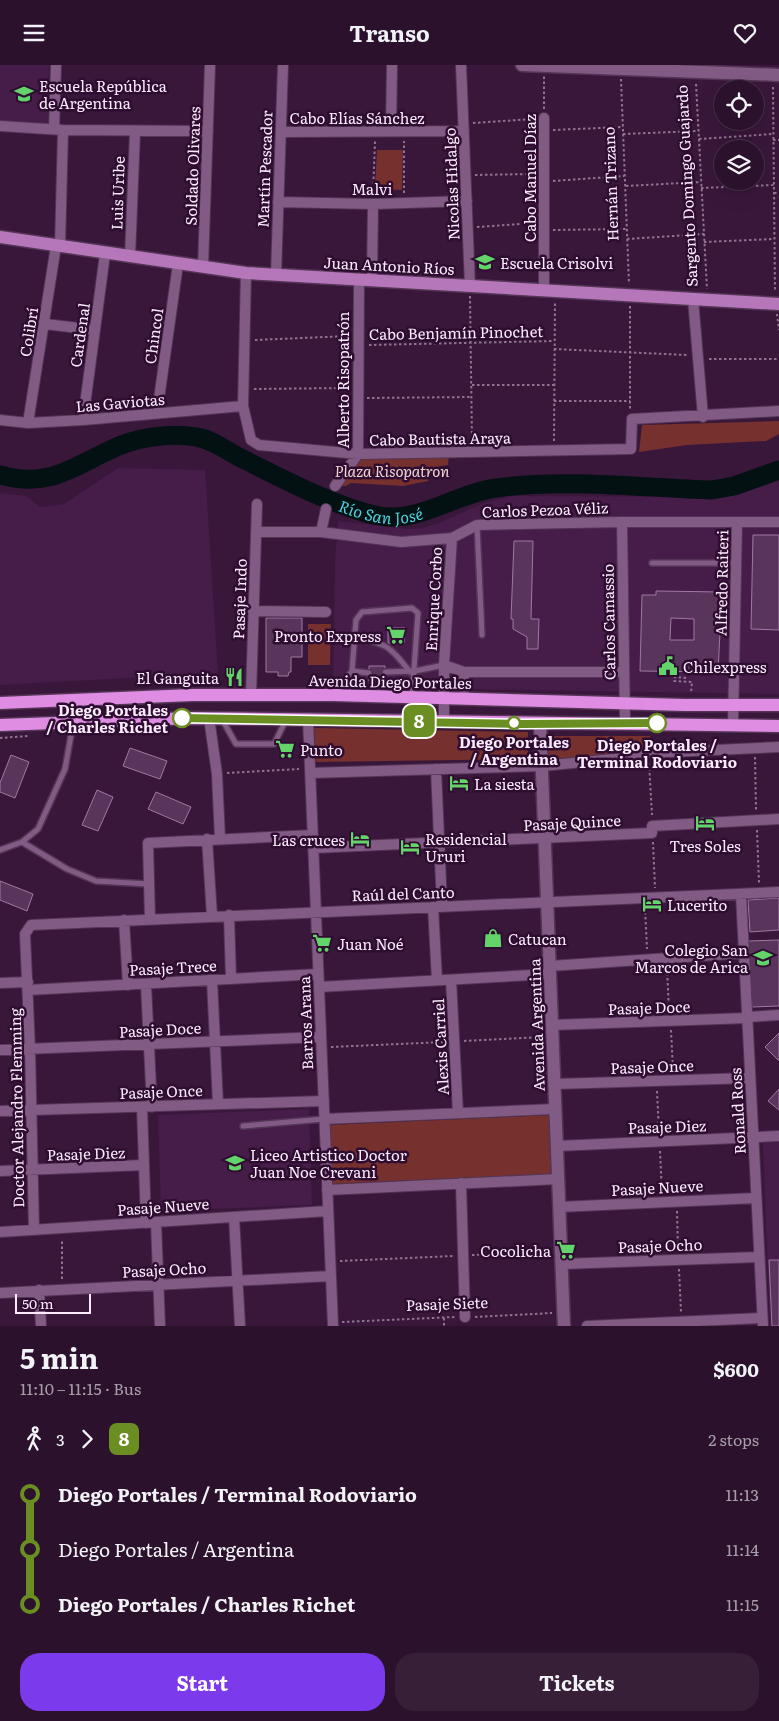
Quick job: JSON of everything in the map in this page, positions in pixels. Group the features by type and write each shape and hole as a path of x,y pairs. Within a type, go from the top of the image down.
{"main road":[{"name":"Juan Antonio Ríos","path":"0,237 105,254 246,273 777,303"},
{"name":"Avenida Diego Portales","path":"0,703 192,695 333,695 624,704 779,705"},
{"path":"192,695 192,718"},
{"path":"397,721 412,697"},
{"path":"0,725 74,721 215,718 779,726"}],"street":[{"name":"Colibrí","path":"28,423 58,246 56,65"},
{"name":"Soldado Olivares","path":"203,267 210,65"},
{"name":"Martín Pescador","path":"276,275 283,65"},
{"path":"391,131 392,65"},
{"name":"Nicolas Hidalgo","path":"461,65 470,286"},
{"path":"522,65 776,75"},
{"name":"Cabo Manuel Díaz","path":"544,118 544,226 549,291"},
{"path":"0,126 135,132 208,131"},
{"name":"Cabo Elías Sánchez","path":"281,132 375,132 464,127"},
{"name":"Luis Uribe","path":"130,257 135,132"},
{"name":"Malvi","path":"278,202 373,204 466,201"},
{"name":"Alberto Risopatrón","path":"335,486 358,454 357,341 373,204"},
{"name":"Cardenal","path":"83,420 105,254"},
{"name":"Chincol","path":"157,413 178,263"},
{"path":"243,406 246,340 246,273"},
{"name":"Sargento Domingo Guajardo","path":"693,299 696,355 701,382 703,417"},
{"path":"44,324 95,330"},
{"name":"Las Gaviotas","path":"0,420 28,423 83,420 243,406"},
{"name":"Cabo Bautista Araya","path":"243,406 251,440 269,447 358,454 631,449 632,419"},
{"path":"632,419 703,417 779,411"},
{"name":"Pasaje Indo","path":"251,695 257,503"},
{"path":"321,532 326,509"},
{"name":"Carlos Pezoa Véliz","path":"256,532 321,532 401,542 452,538 477,525 622,522 779,523"},
{"name":"Carlos Camassio","path":"622,522 625,723"},
{"name":"Alfredo Raiteri","path":"734,704 737,522"},
{"name":"Enrique Corbo","path":"444,722 444,665 452,538"},
{"path":"253,611 326,612"},
{"name":"Avenida Diego Portales","path":"444,665 464,672 623,672"},
{"path":"464,672 464,699"},
{"path":"733,725 734,704"},
{"path":"215,718 220,839"},
{"name":"Barros Arana","path":"308,719 333,1324"},
{"name":"Avenida Argentina","path":"540,723 564,1319"},
{"path":"310,771 542,766 634,757 649,753 779,747"},
{"path":"436,769 439,842 437,980"},
{"name":"Pasaje Quince","path":"313,848 545,838 779,819"},
{"path":"150,919 148,843 313,835"},
{"path":"206,839 212,916"},
{"name":"Raúl del Canto","path":"28,927 34,924 779,892"},
{"name":"Ronald Ross","path":"741,894 763,1322"},
{"path":"230,915 231,979"},
{"path":"124,920 128,985"},
{"name":"Doctor Alejandro Flemming","path":"28,927 25,935 30,1049 34,1230"},
{"path":"319,987 451,979 647,959 744,953"},
{"name":"Pasaje Trece","path":"0,983 28,986 146,985 318,974"},
{"name":"Alexis Carriel","path":"451,979 458,1113"},
{"path":"212,980 218,1103"},
{"path":"146,985 149,1044 144,1165 159,1284 160,1326"},
{"name":"Pasaje Doce","path":"552,1031 779,1015"},
{"name":"Pasaje Doce","path":"0,1050 215,1041 321,1042"},
{"name":"Pasaje Once","path":"554,1085 750,1078"},
{"name":"Pasaje Once","path":"0,1111 324,1101"},
{"path":"324,1119 555,1109"},
{"name":"Pasaje Diez","path":"557,1145 779,1136"},
{"name":"Pasaje Diez","path":"0,1171 144,1165"},
{"path":"327,1189 558,1179"},
{"path":"461,1183 465,1317"},
{"name":"Pasaje Nueve","path":"559,1207 756,1198"},
{"name":"Pasaje Nueve","path":"0,1232 328,1211"},
{"path":"234,1217 240,1326"},
{"name":"Pasaje Ocho","path":"561,1258 759,1257"},
{"name":"Pasaje Ocho","path":"0,1293 330,1276"},
{"path":"39,1290 41,1326"},
{"path":"587,1326 763,1322"}],"lane":[{"path":"477,525 482,635"},
{"path":"652,563 736,563"},
{"path":"333,695 352,671 356,621 362,612 412,608 418,613 412,672 412,697"},
{"path":"354,637 382,643 392,649 412,672"},
{"path":"385,672 412,672 444,665"},
{"path":"352,671 369,673"},
{"path":"215,718 236,744 274,744 286,719"},
{"path":"0,850 22,842 38,829 64,769 74,721"},
{"path":"22,842 67,869 96,881 149,884"},
{"path":"243,1126 324,1119"}],"path":[{"name":"Cabo Manuel Díaz","path":"544,66 544,118"},
{"name":"Hernán Trizano","path":"621,69 630,295 629,352 632,419"},
{"name":"Sargento Domingo Guajardo","path":"696,71 707,299"},
{"path":"776,75 773,134 774,247 779,330"},
{"path":"464,127 544,118"},
{"path":"544,131 623,127"},
{"path":"403,203 404,131"},
{"path":"623,134 698,131"},
{"path":"373,204 375,132"},
{"path":"699,139 773,134"},
{"path":"773,140 779,140"},
{"path":"466,176 625,176"},
{"path":"625,186 701,182"},
{"path":"701,188 774,185"},
{"path":"774,193 779,193"},
{"path":"468,227 544,226 627,229"},
{"path":"627,239 704,234"},
{"path":"704,243 774,239"},
{"path":"774,247 779,247"},
{"path":"470,286 472,453"},
{"path":"549,291 554,341 554,451"},
{"name":"Cabo Benjamín Pinochet","path":"246,340 554,341"},
{"name":"Cabo Benjamín Pinochet","path":"554,349 696,355 710,359 779,359"},
{"path":"472,385 554,385"},
{"path":"244,389 358,387"},
{"path":"358,398 472,397"},
{"path":"554,401 630,401"},
{"path":"685,682 674,681 675,677 686,678 686,672"},
{"path":"647,959 652,829 649,753"},
{"path":"217,774 310,771"},
{"path":"321,1042 454,1041 552,1031"},
{"path":"62,1228 62,1289"},
{"path":"330,1261 463,1255 561,1258"},
{"name":"Pasaje Siete","path":"333,1324 465,1317 564,1319"},
{"path":"444,1318 444,1326"}],"shaded area":[{"name":"Escuela República de Argentina","path":"0,65 49,65 48,124 0,123"},
{"path":"118,468 205,470 218,673 0,685 0,493 26,496 40,507 64,504"},
{"path":"779,480 779,694 333,687 335,562 338,521 406,529 420,528 434,525 484,503 513,496 726,497"},
{"name":"Liceo Artistico Doctor Juan Noe Crevani","path":"309,1109 312,1205 161,1211 158,1115"},
{"path":"779,1142 779,1326 770,1326 763,1143"}],"green space":[{"path":"377,150 403,150 402,190 375,189"},
{"path":"779,421 779,434 766,441 687,445 639,452 642,425"},
{"name":"Plaza Risopatron","path":"449,453 448,465 440,466 431,472 428,481 403,486 351,483 346,486 335,486 358,454"},
{"path":"308,624 331,624 330,665 308,665"},
{"path":"314,728 528,732 528,759 316,762"},
{"path":"549,736 650,736 650,748 636,748 634,753 547,761"},
{"path":"550,1115 551,1174 331,1184 329,1125"}],"building":[{"path":"753,535 779,535 779,630 751,629"},
{"path":"514,541 533,541 531,619 539,619 538,649 527,649 527,637 513,629 513,619 511,619"},
{"path":"656,591 722,592 718,672 640,671 642,595 656,595","holes":["671,618 694,619 694,640 670,640"]},
{"path":"266,618 302,618 302,657 291,657 291,672 289,672 288,676 278,676 278,672 266,672"},
{"name":"Pronto Express","path":"388,628 405,628 404,643 388,643"},
{"path":"369,666 385,666 385,681 369,681"},
{"path":"130,748 167,761 160,779 123,766"},
{"path":"11,755 29,762 15,798 0,792 0,783"},
{"path":"97,790 113,797 98,831 82,825"},
{"path":"156,792 191,807 183,824 148,809"},
{"path":"0,881 33,894 27,911 0,900"},
{"path":"779,898 779,930 750,932 748,900"},
{"path":"779,940 779,1006 752,1007 748,941"},
{"path":"779,1033 779,1060 778,1060 765,1047"},
{"path":"779,1089 779,1110 768,1101"},
{"path":"769,1260 779,1260 779,1326 772,1326"}],"waterway":[{"name":"Río San José","path":"0,475 17,478 45,478 70,470 129,442 152,437 186,436 202,438 212,442 327,499 364,512 395,517 424,512 467,495 496,488 548,484 604,484 712,490 734,486 779,470"}],"bus line":[{"name":"8","path":"182,718 523,724 657,723"}],"place":[{"name":"Escuela República de Argentina","path":"24,94"},
{"name":"Escuela Crisolvi","path":"485,262"},
{"name":"Pronto Express","path":"396,635"},
{"name":"Chilexpress","path":"668,666"},
{"name":"El Ganguita","path":"234,677"},
{"name":"Diego Portales / Charles Richet","path":"182,718"},
{"name":"Diego Portales / Argentina","path":"514,723"},
{"name":"Diego Portales / Terminal Rodoviario","path":"657,723"},
{"name":"Punto","path":"285,749"},
{"name":"La siesta","path":"459,783"},
{"name":"Tres Soles","path":"705,823"},
{"name":"Las cruces","path":"360,839"},
{"name":"Residencial Ururi","path":"410,847"},
{"name":"Lucerito","path":"652,904"},
{"name":"Catucan","path":"493,938"},
{"name":"Juan Noé","path":"322,943"},
{"name":"Colegio San Marcos de Arica","path":"763,958"},
{"name":"Liceo Artistico Doctor Juan Noe Crevani","path":"235,1163"},
{"name":"Cocolicha","path":"566,1250"}]}
